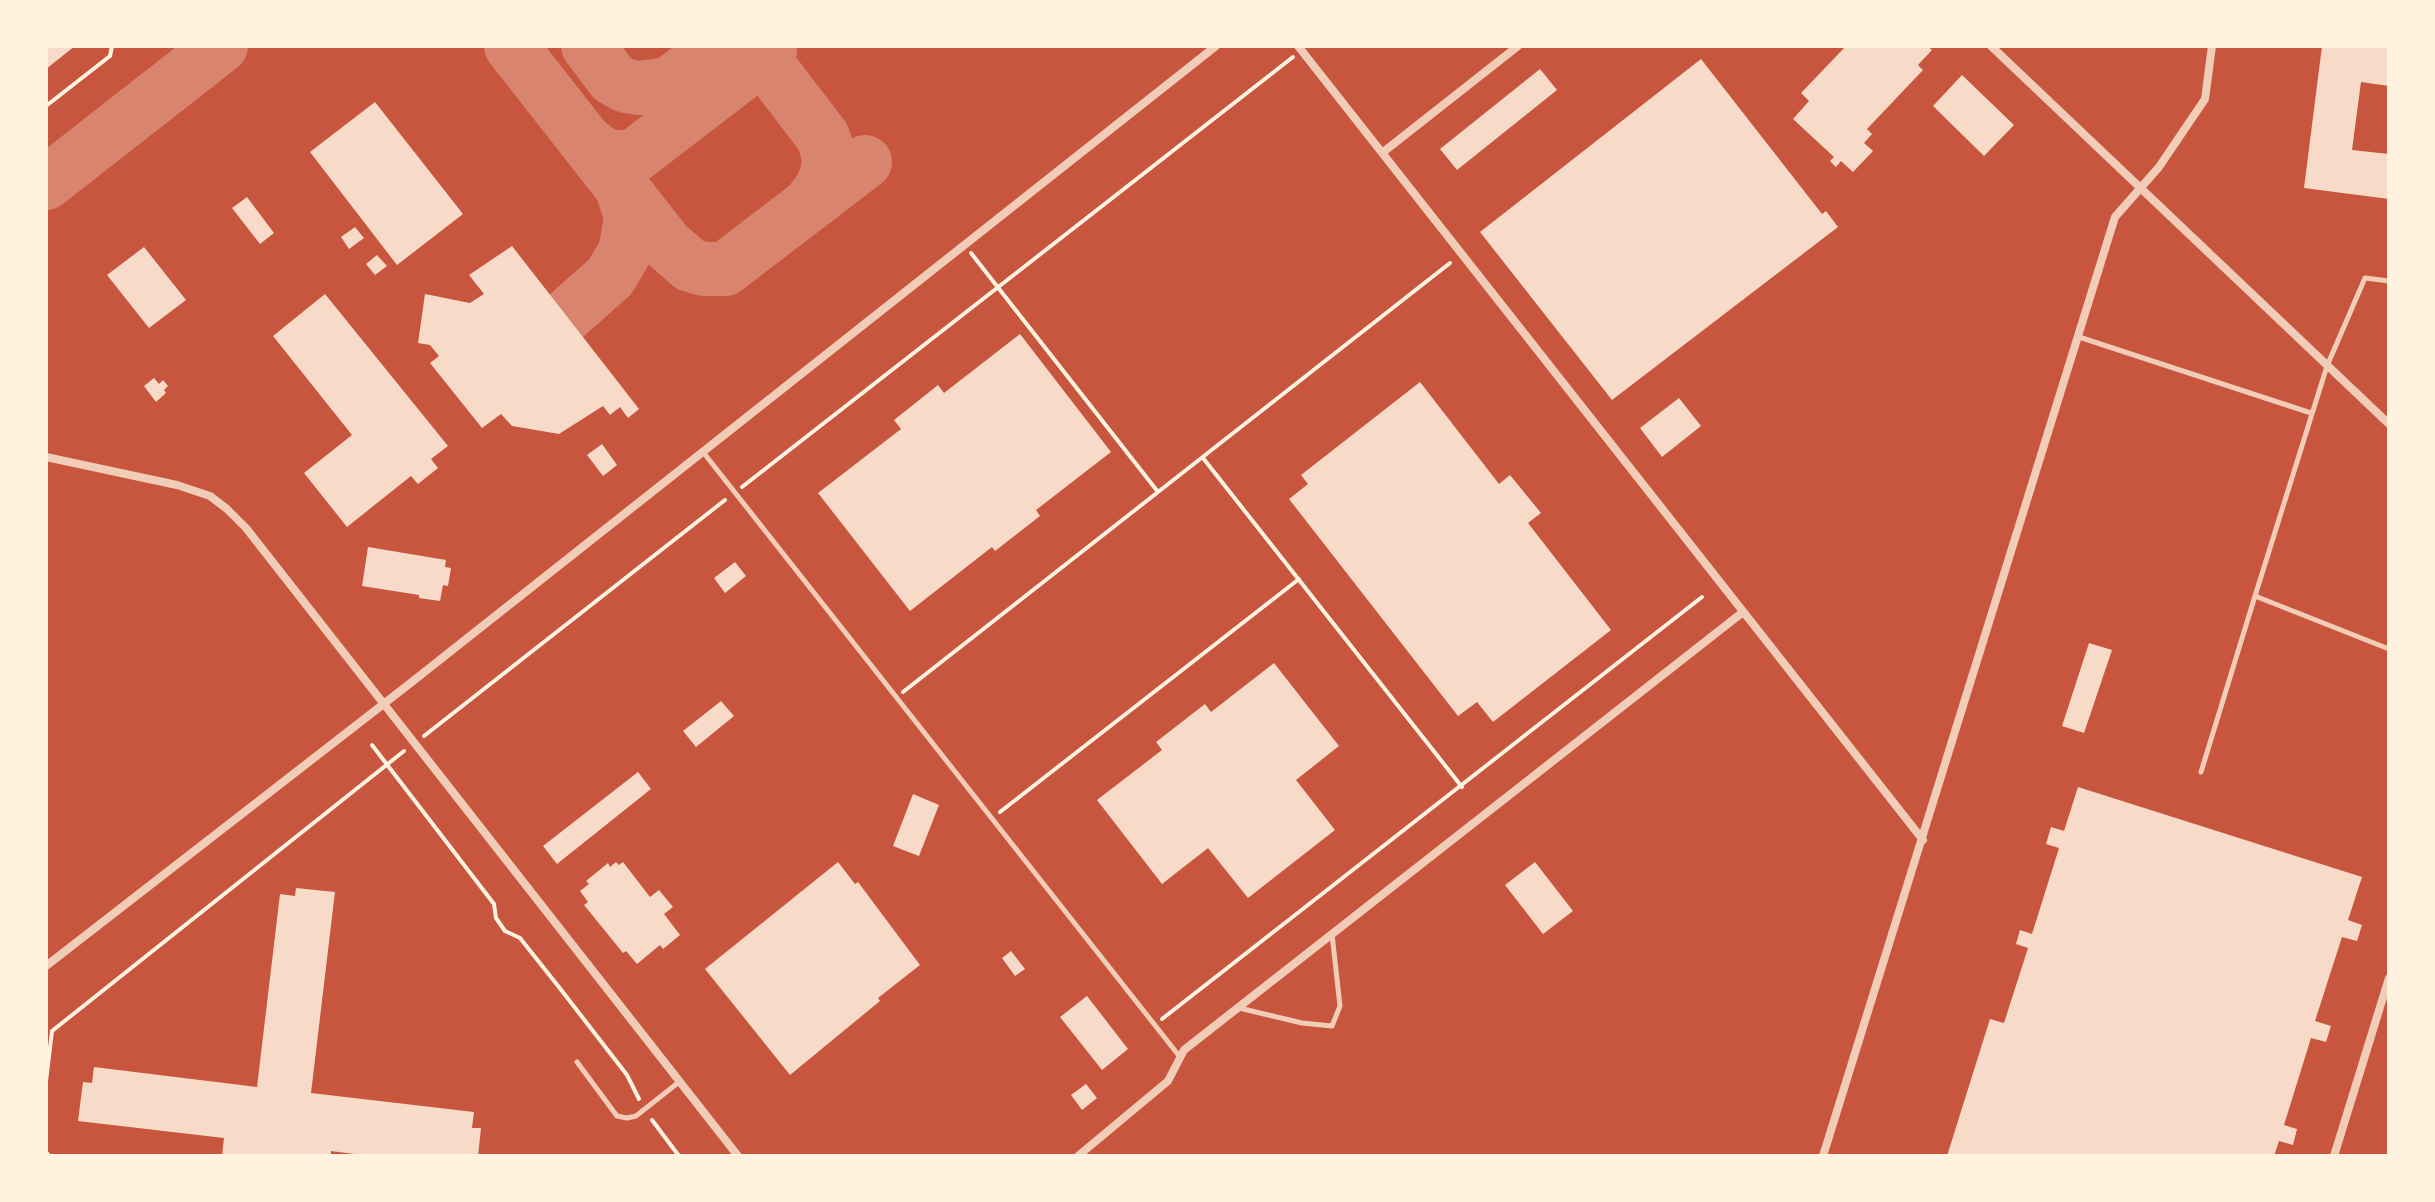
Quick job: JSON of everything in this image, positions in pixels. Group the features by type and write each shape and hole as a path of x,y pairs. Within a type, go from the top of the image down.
{"street":[{"path":"46,966 1216,46"},
{"path":"1382,153 1518,46"},
{"path":"1991,46 2389,424"},
{"path":"1823,1156 2115,217 2159,167 2205,99 2212,46"},
{"path":"1300,48 1923,840"},
{"path":"46,457 177,485 210,496 246,528 738,1156"},
{"path":"1078,1156 1168,1081 1184,1050 1743,612"},
{"path":"2334,1156 2386,998 2389,978"}],"lane":[{"path":"2201,772 2327,366 2365,278 2389,281"},
{"path":"2079,337 2311,413"},
{"path":"703,452 1180,1058"},
{"path":"2255,596 2389,649"},
{"path":"1238,1008 1302,1023 1332,1026 1340,1006 1332,934"},
{"path":"577,1062 617,1116 627,1118 680,1081"}],"path":[{"path":"46,106 110,56 112,46"},
{"path":"46,1081 52,1031 1300,48"},
{"path":"964,245 1159,493"},
{"path":"896,697 1462,254"},
{"path":"1203,458 1462,787"},
{"path":"992,819 1299,579"},
{"path":"1155,1025 1702,597"},
{"path":"372,745 494,904 496,918 505,931 520,938 627,1075 644,1109 679,1156"}],"building":[{"path":"46,46 75,46 46,69"},
{"path":"1846,46 1927,46 1932,50 1918,65 1923,70 1867,129 1872,134 1864,143 1873,151 1853,172 1841,161 1836,167 1830,161 1834,157 1793,119 1809,101 1801,93"},
{"path":"2322,46 2389,48 2389,86 2361,82 2352,150 2389,154 2389,199 2304,188"},
{"path":"1701,59 1822,214 1826,211 1838,227 1612,400 1480,232"},
{"path":"1540,69 1557,90 1457,170 1440,149"},
{"path":"1962,75 2014,125 1984,156 1933,106"},
{"path":"375,102 463,214 397,265 310,152"},
{"path":"247,197 274,233 260,244 232,208"},
{"path":"355,227 364,238 349,249 341,237"},
{"path":"512,246 639,409 628,418 620,407 610,415 603,406 559,434 512,426 501,414 482,428 430,363 439,356 430,345 418,343 425,294 470,303 484,294 469,275"},
{"path":"144,247 186,300 149,328 107,275"},
{"path":"377,255 387,266 375,275 366,264"},
{"path":"325,294 448,446 431,459 438,468 418,484 411,476 347,527 304,473 352,435 273,336"},
{"path":"1020,334 1111,452 1036,510 1040,516 995,551 992,547 910,611 818,493 901,429 894,420 938,385 944,393"},
{"path":"154,378 159,384 163,380 168,386 164,390 166,393 156,402 144,386"},
{"path":"1420,382 1499,484 1510,475 1541,513 1528,523 1611,630 1493,722 1477,702 1458,716 1289,499 1308,484 1301,475"},
{"path":"1679,398 1701,426 1662,457 1640,428"},
{"path":"602,444 617,465 603,476 587,455"},
{"path":"368,547 446,560 445,567 451,568 448,586 443,585 440,601 362,586"},
{"path":"735,562 746,576 725,593 714,578"},
{"path":"2089,643 2112,650 2084,733 2062,726"},
{"path":"1274,663 1339,746 1296,780 1335,830 1248,898 1208,848 1162,884 1097,800 1162,750 1156,742 1205,704 1211,712"},
{"path":"721,701 734,716 696,747 683,731"},
{"path":"638,772 651,789 557,864 543,846"},
{"path":"2078,787 2362,877 2348,920 2362,925 2357,941 2342,937 2315,1021 2331,1026 2326,1042 2311,1038 2284,1125 2297,1129 2293,1145 2279,1141 2274,1156 1947,1156 1990,1019 2004,1023 2028,948 2016,944 2020,930 2032,934 2059,848 2046,844 2051,827 2064,831"},
{"path":"913,794 939,805 919,856 893,846"},
{"path":"616,862 619,865 623,862 650,897 659,890 673,907 664,914 680,935 663,949 660,945 637,964 626,951 623,953 584,905 588,902 580,891 589,884 586,881 608,863 610,867"},
{"path":"838,862 855,884 858,882 920,965 790,1075 705,969"},
{"path":"1535,862 1573,911 1543,934 1505,885"},
{"path":"296,888 335,892 311,1093 474,1112 472,1128 481,1128 478,1156 370,1156 331,1151 331,1156 222,1156 224,1138 78,1121 83,1082 92,1083 94,1067 257,1087 280,894 295,896"},
{"path":"1011,951 1025,969 1015,976 1002,958"},
{"path":"1087,996 1128,1049 1102,1070 1060,1017"},
{"path":"1086,1084 1097,1098 1082,1110 1071,1095"}],"taxiway":[{"path":"46,183 221,46"},
{"path":"511,46 666,244 690,265 725,269 865,162"},
{"path":"588,46 613,79 639,88 669,84 719,46"},
{"path":"763,46 771,69 823,137 826,146 829,159 827,173 822,187 808,206"},
{"path":"586,141 601,153 613,157 633,157 770,52"},
{"path":"566,316 610,277 625,252 631,217 622,188"}]}
